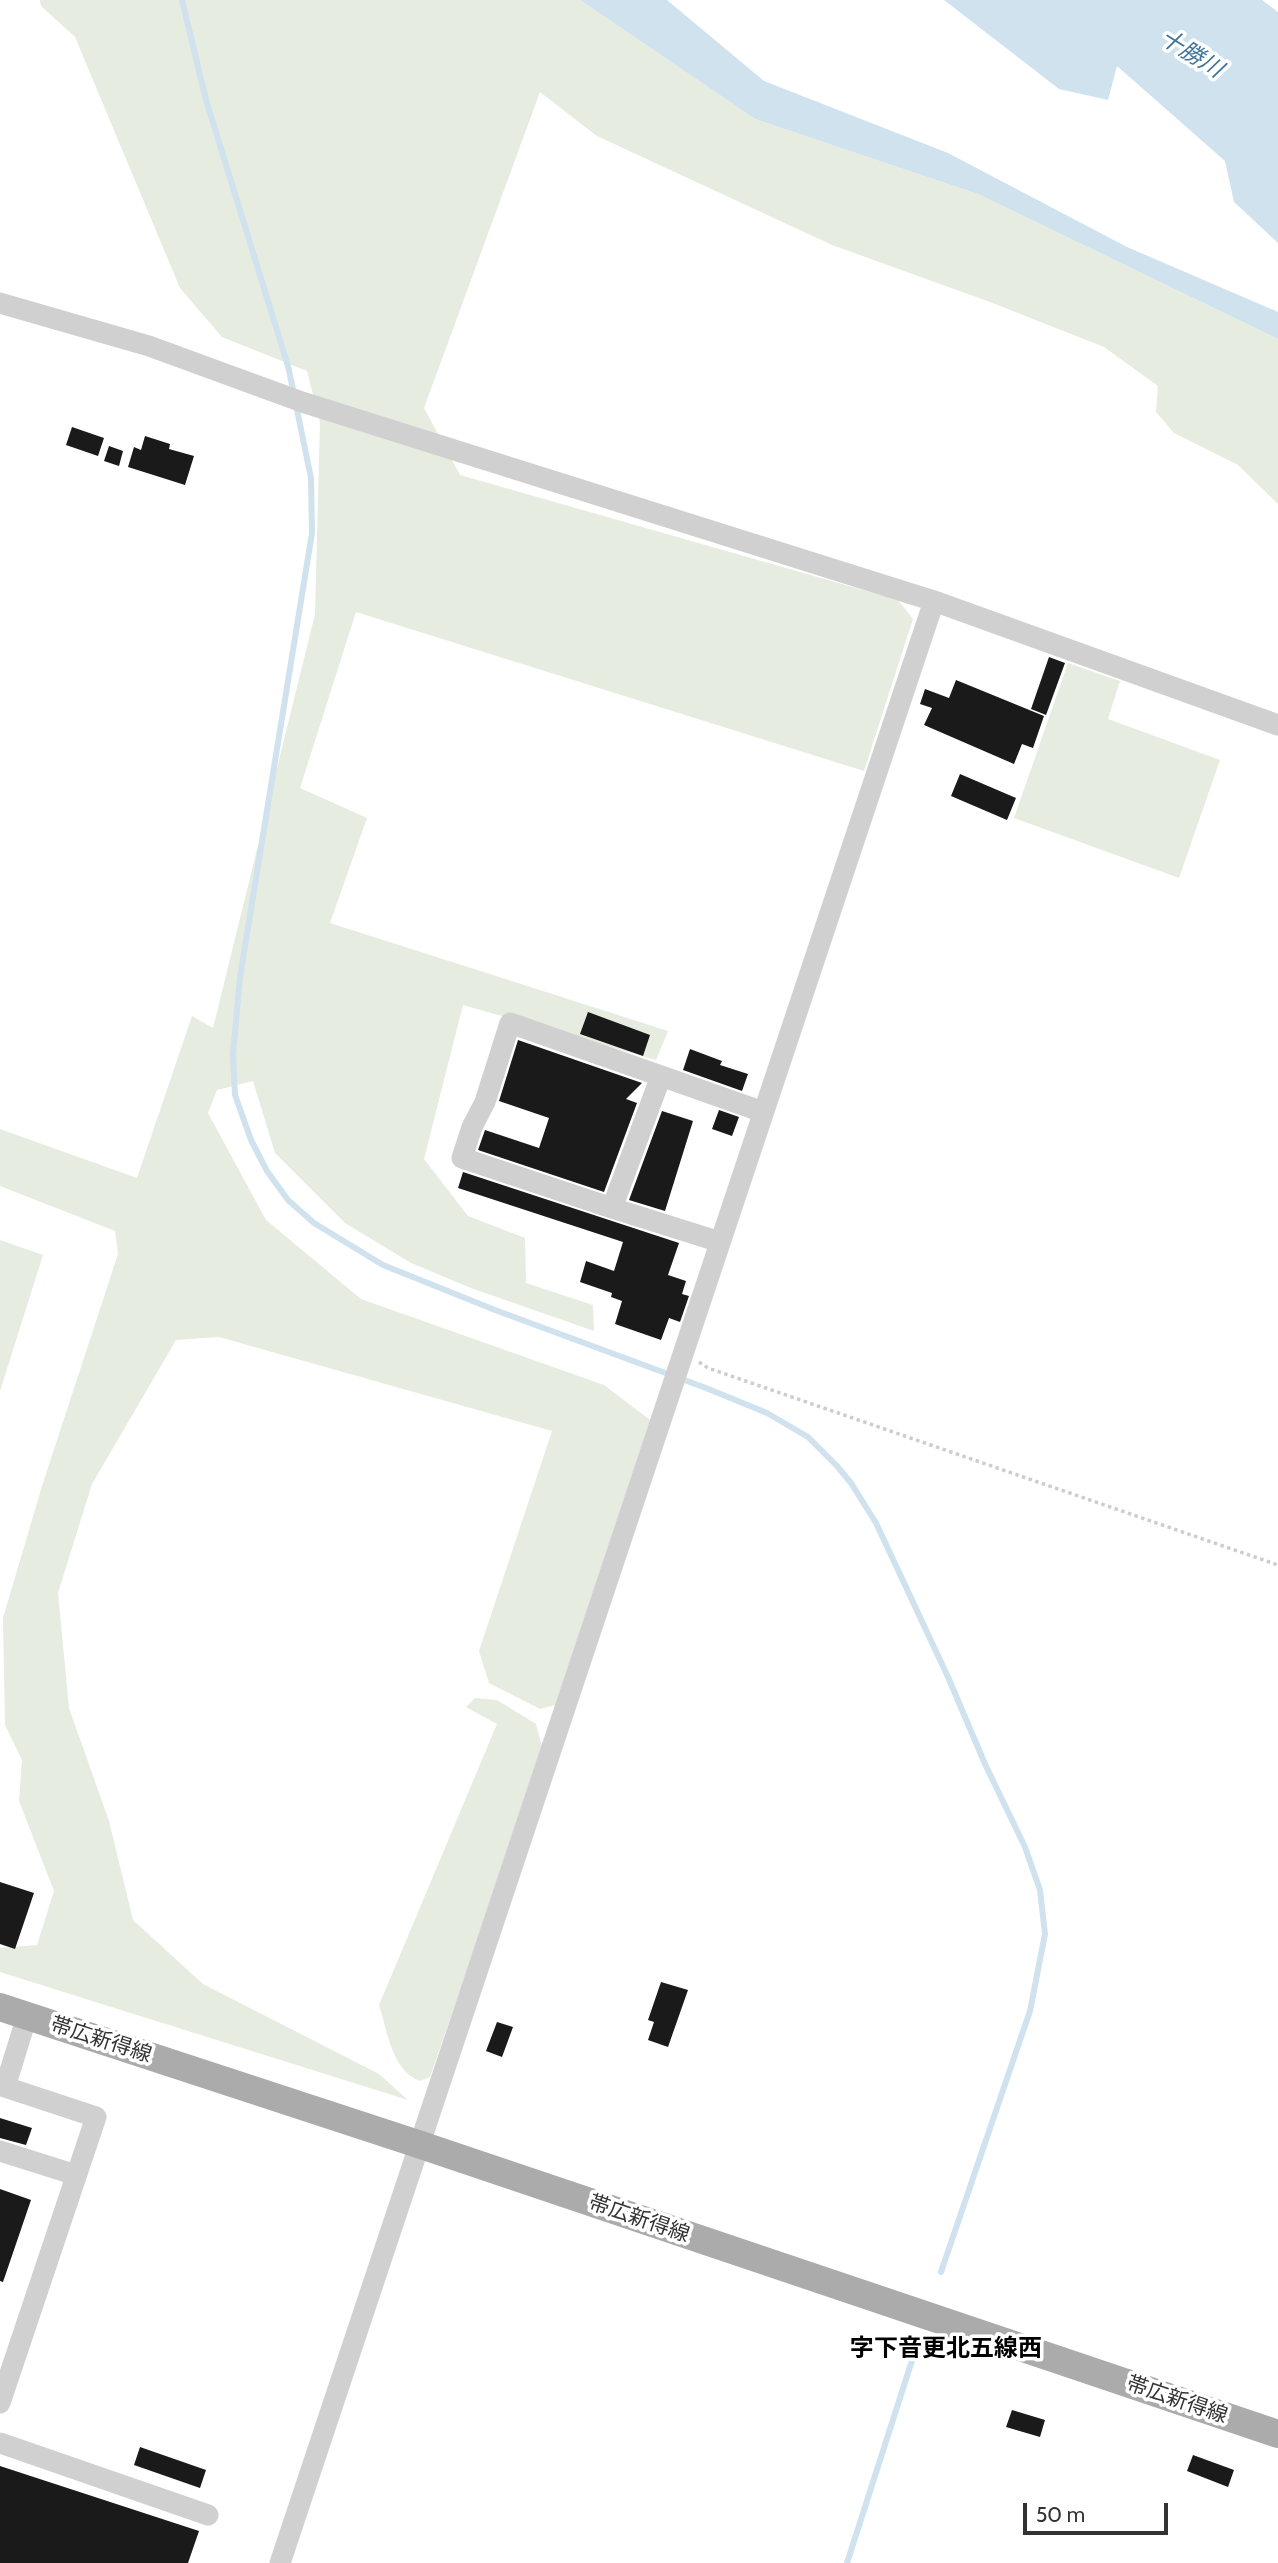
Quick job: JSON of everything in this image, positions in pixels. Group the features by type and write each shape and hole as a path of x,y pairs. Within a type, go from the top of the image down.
{"main road":[{"name":"帯広新得線","path":"0,2007 418,2144 1278,2434"}],"street":[{"path":"0,303 149,346 302,402 934,601 1278,725"},
{"path":"279,2563 934,601"},
{"path":"720,1242 462,1158 472,1126 485,1102 510,1023 763,1112"},
{"path":"612,1208 661,1076"},
{"path":"0,2403 96,2118 2,2094 27,2016"},
{"path":"0,2151 76,2175"},
{"path":"0,2443 208,2515"}],"path":[{"path":"681,1358 1278,1565"}],"shaded area":[{"path":"40,0 580,0 755,119 978,194 1278,339 1278,504 1238,465 1174,433 1156,412 1158,386 1104,347 990,302 832,245 597,136 540,92 424,408 460,475 898,600 913,619 864,771 356,612 300,788 367,818 330,923 668,1031 656,1060 463,1005 424,1159 468,1216 525,1238 526,1283 593,1305 594,1331 471,1288 411,1263 345,1223 275,1153 253,1081 217,1090 208,1113 266,1220 361,1299 604,1385 650,1420 555,1705 540,1709 489,1683 479,1651 552,1431 219,1337 176,1340 92,1484 58,1593 69,1708 109,1821 133,1920 203,1984 379,2074 408,2100 0,1972 0,1948 37,1945 54,1891 19,1801 22,1760 5,1725 3,1618 42,1486 118,1254 115,1231 0,1186 0,1129 137,1178 192,1016 213,1028 315,614 320,422 307,371 222,337 180,288 75,37 41,6"},
{"path":"1068,663 1120,681 1108,719 1220,760 1179,878 1014,818"},
{"path":"0,1240 43,1255 0,1391"},
{"path":"475,1698 497,1700 536,1724 543,1750 430,2077 420,2081 410,2076 397,2059 379,2005 497,1724 466,1707"}],"water":[{"path":"580,0 667,0 764,81 948,153 1127,247 1278,312 1278,339 978,194 755,119"},
{"name":"十勝川","path":"944,0 1262,0 1278,12 1278,243 1234,202 1225,161 1117,66 1108,100 1059,89"}],"building":[{"path":"72,427 104,438 98,456 66,445"},
{"path":"145,436 170,444 169,449 194,456 185,485 128,467 134,447 141,450"},
{"path":"109,446 123,451 119,466 104,461"},
{"path":"1049,657 1065,663 1046,715 1031,709"},
{"path":"956,680 1044,716 1033,748 1022,744 1014,764 924,725 932,708 920,704 925,689 949,698"},
{"path":"960,774 1016,798 1007,820 951,796"},
{"path":"588,1012 650,1035 643,1056 580,1034"},
{"path":"518,1040 642,1083 626,1099 637,1103 604,1192 478,1150 485,1130 539,1148 549,1118 499,1101"},
{"path":"690,1049 722,1061 720,1065 748,1074 742,1091 683,1070"},
{"path":"719,1110 739,1117 732,1136 712,1129"},
{"path":"662,1111 693,1121 665,1211 629,1200"},
{"path":"463,1172 679,1243 668,1275 686,1281 682,1294 689,1296 680,1322 669,1318 661,1340 615,1324 622,1301 611,1297 612,1293 580,1282 586,1261 614,1271 623,1242 458,1188"},
{"path":"0,1882 34,1893 15,1949 0,1944"},
{"path":"661,1982 688,1990 668,2047 648,2040 654,2022 648,2020"},
{"path":"497,2022 513,2027 502,2057 486,2051"},
{"path":"0,2118 32,2128 26,2145 0,2138"},
{"path":"0,2189 31,2200 3,2282 0,2281"},
{"path":"1012,2410 1045,2420 1040,2437 1006,2427"},
{"path":"140,2447 206,2470 200,2488 134,2465"},
{"path":"1193,2455 1234,2470 1228,2487 1187,2471"},
{"path":"0,2466 199,2531 188,2563 0,2563"}],"waterway":[{"path":"182,0 206,100 288,366 294,394"},
{"path":"296,405 311,478 312,533 240,977 233,1054 235,1095 251,1140 267,1171 288,1200 314,1223 383,1265 767,1413 808,1437 837,1466 876,1523 1025,1847 1040,1890 1045,1934 1030,2011 941,2272"},
{"path":"847,2563 917,2345"}],"district":[{"name":"字下音更北五線西","path":"946,2349"}]}
